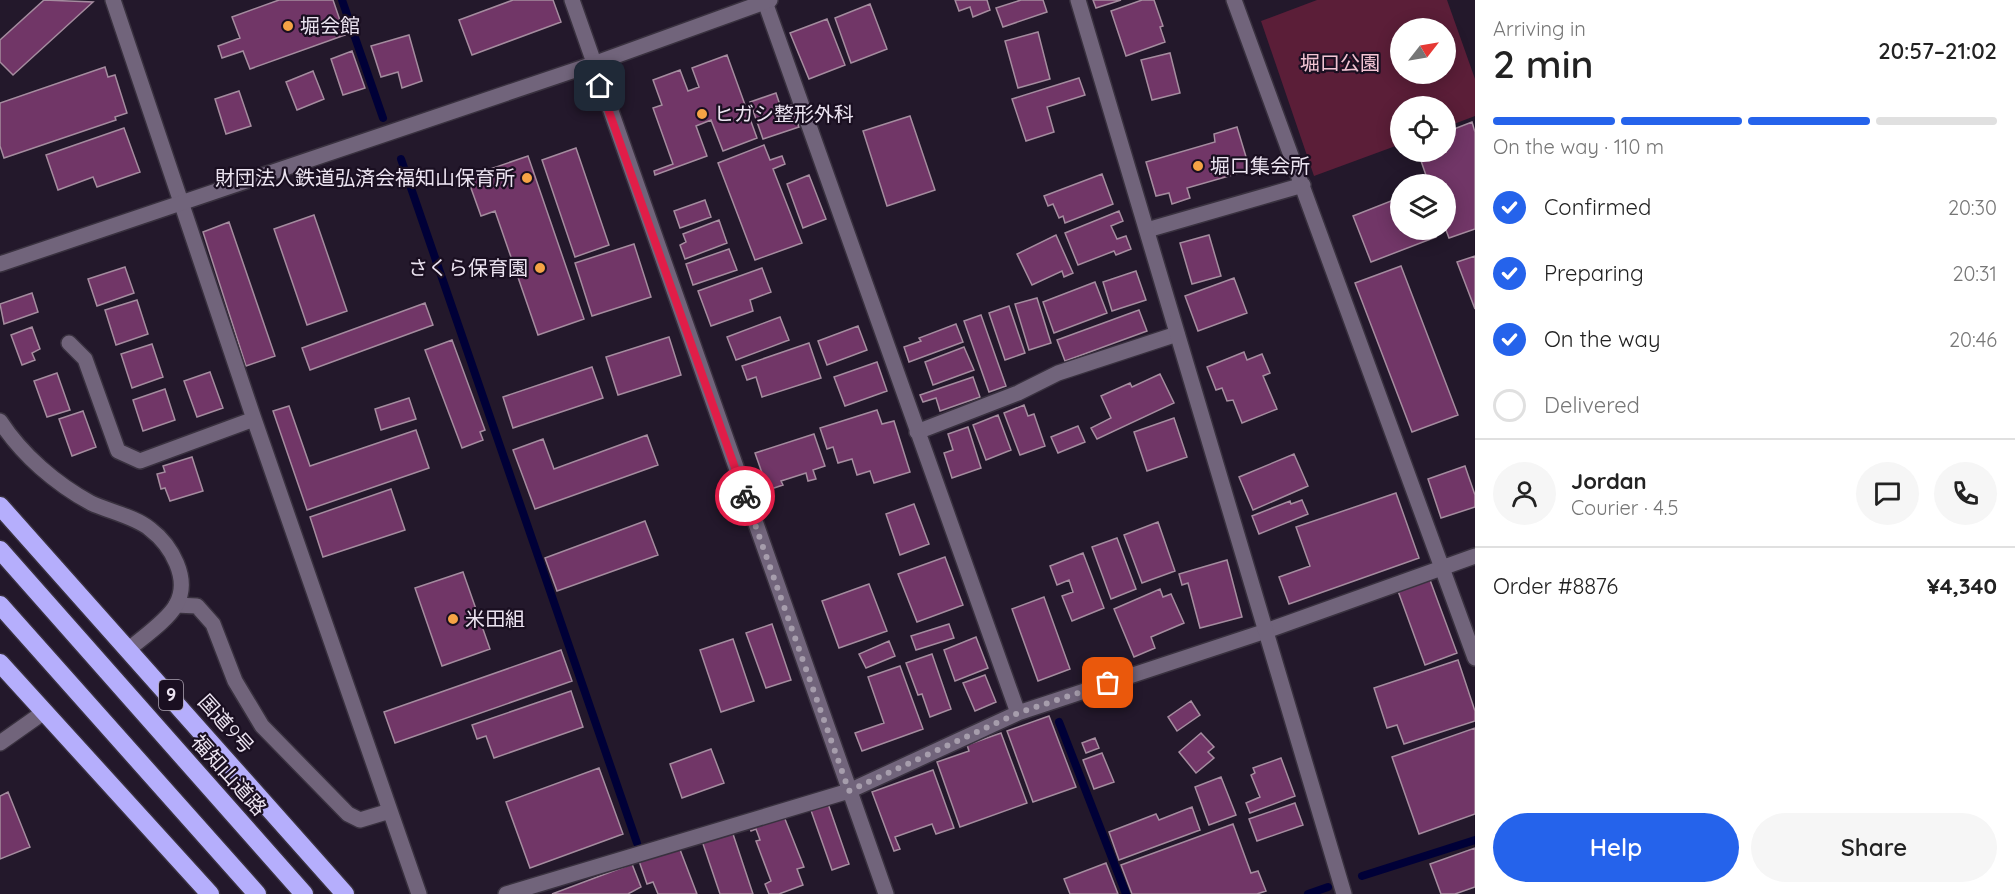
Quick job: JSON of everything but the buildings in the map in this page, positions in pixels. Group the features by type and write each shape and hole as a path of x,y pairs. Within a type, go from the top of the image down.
{"highway":[{"name":"国道9号","path":"0,506 345,894"},
{"name":"福知山道路","path":"0,550 304,894"},
{"path":"0,604 256,894"},
{"path":"0,663 210,894"}],"street":[{"path":"113,0 254,419 419,894"},
{"path":"572,0 592,64 886,894"},
{"path":"1078,0 1344,894"},
{"path":"1234,0 1475,658"},
{"path":"0,264 592,64 767,1 1018,713"},
{"path":"1147,230 1303,185"},
{"path":"918,432 1018,393 1058,373 1177,334"},
{"path":"69,343 85,359 118,451 141,461 254,419"},
{"path":"0,421 11,438 54,479 91,502 149,527 170,549 180,574 176,605 129,649"},
{"path":"506,894 849,791 1018,713 1266,630 1475,556"},
{"path":"176,605 197,606 213,624 235,681 262,726 348,814 360,820 390,812"},
{"path":"0,743 44,712"}],"green space":[{"name":"堀口公園","path":"1317,0 1447,0 1453,18 1390,18 1390,84 1456,84 1456,25 1475,79 1475,116 1456,123 1456,96 1390,96 1390,148 1314,176 1261,21"}],"waterway":[{"path":"342,0 383,118"},
{"path":"401,159 637,843"},
{"path":"1059,722 1126,894"},
{"path":"1362,876 1475,840"},
{"path":"1308,894 1328,887"}],"way so far":[{"path":"745,496 849,791 1018,713 1108,683"}],"place":[{"name":"堀会館","path":"288,26"},
{"name":"ヒガシ整形外科","path":"702,114"},
{"name":"堀口集会所","path":"1198,166"},
{"name":"財団法人鉄道弘済会福知山保育所","path":"527,178"},
{"name":"さくら保育園","path":"540,268"},
{"name":"米田組","path":"453,619"}],"route":[{"path":"600,86 745,496"}]}
